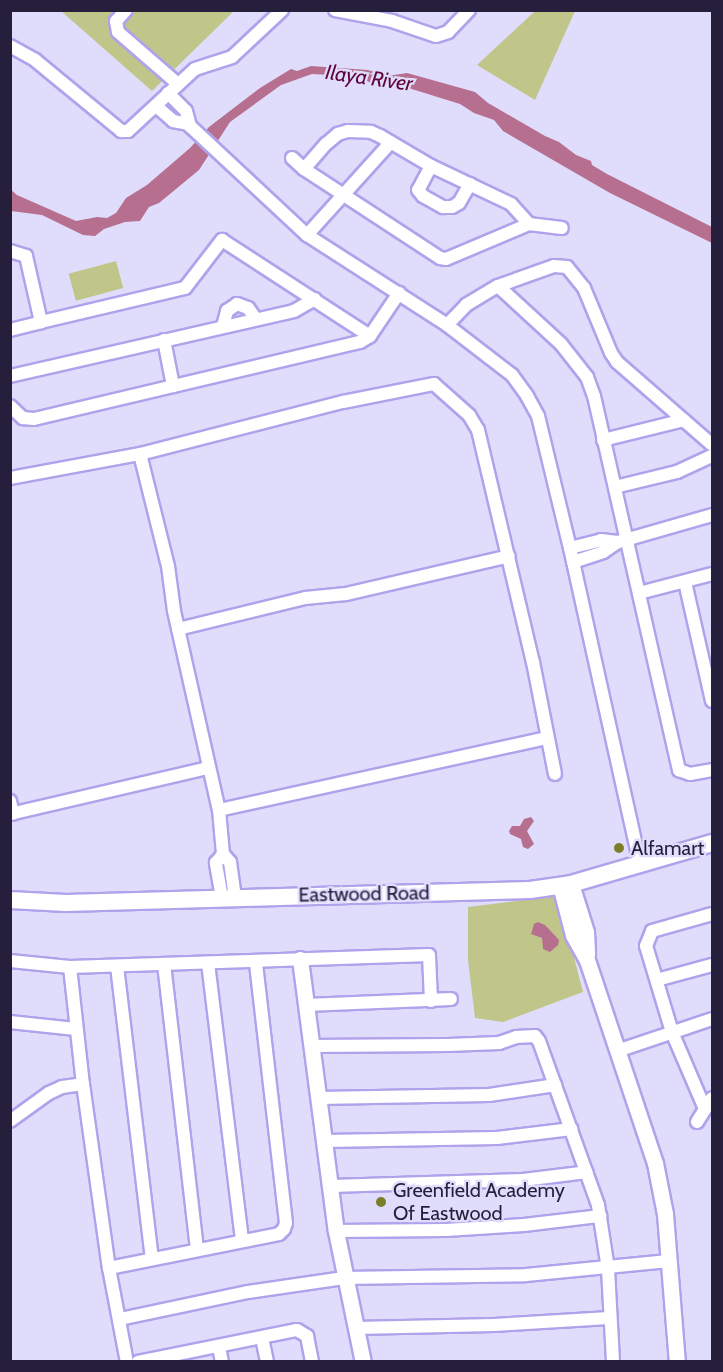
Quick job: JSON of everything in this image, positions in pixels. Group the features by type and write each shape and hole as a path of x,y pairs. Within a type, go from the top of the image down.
{"main road":[{"name":"Eastwood Road","path":"10,900 42,903 508,891 566,885 712,843"}],"street":[{"path":"126,10 116,21 118,32 173,89 186,111 190,126"},
{"path":"10,46 51,72 121,131 128,131 195,69 232,57 282,10"},
{"path":"335,10 392,21 436,36 442,35 470,10"},
{"path":"392,21 402,10"},
{"path":"156,106 173,121 190,126 307,235 399,292 447,325 512,375 528,396 538,416 570,548 640,863"},
{"path":"304,169 338,134 348,130 371,132 431,166 511,204 529,224"},
{"path":"307,235 391,142"},
{"path":"292,158 343,197 440,258 446,259 529,224 562,228"},
{"path":"431,166 418,190 423,196 443,207 452,207 459,203 470,184"},
{"path":"10,330 185,288 222,240 370,336"},
{"path":"10,251 26,256 41,322"},
{"path":"447,325 466,305 498,285 554,266 567,267 584,288 611,353 617,362 712,445"},
{"path":"498,285 561,344 587,377 594,396 615,487 622,541 639,593 679,770 690,774 712,770"},
{"path":"10,406 23,418 34,419 360,342 370,336 399,292"},
{"path":"10,376 294,311 315,299"},
{"path":"223,326 227,311 237,304 248,308 256,319"},
{"path":"164,340 173,386"},
{"path":"10,478 140,454 354,400 434,384 469,415 478,430 509,556 555,774"},
{"path":"603,440 684,420"},
{"path":"140,454 168,566 178,629 207,768 219,810 223,854 230,862 229,897"},
{"path":"615,487 685,469 712,456"},
{"path":"573,562 603,552 622,541 712,515"},
{"path":"570,548 601,540 622,541"},
{"path":"178,629 305,598 346,594 509,556"},
{"path":"639,593 712,574"},
{"path":"685,582 712,700"},
{"path":"219,810 547,738"},
{"path":"11,810 207,768"},
{"path":"566,885 586,932 587,960 655,1163 665,1214 677,1362"},
{"path":"697,1122 709,1104 672,1032 646,946 647,938 652,931 712,914"},
{"path":"10,961 70,967 429,955 431,1001"},
{"path":"300,959 336,1231 363,1362"},
{"path":"109,1268 197,1248 279,1234 286,1223 256,962"},
{"path":"208,963 242,1240"},
{"path":"164,964 197,1248"},
{"path":"657,980 712,965"},
{"path":"117,966 152,1258"},
{"path":"70,967 83,1084 109,1268 127,1362"},
{"path":"306,1005 451,999"},
{"path":"617,1051 712,1019"},
{"path":"10,1022 76,1029"},
{"path":"312,1046 468,1044 535,1036 587,1172 600,1216 608,1269 613,1361 604,1362"},
{"path":"10,1121 49,1093 62,1087 83,1084"},
{"path":"318,1098 489,1095 555,1085"},
{"path":"325,1141 496,1138 571,1130"},
{"path":"331,1186 523,1180 587,1172"},
{"path":"336,1231 446,1230 524,1225 600,1216"},
{"path":"120,1319 248,1292 344,1278 476,1278 608,1269 668,1261"},
{"path":"355,1328 609,1318"},
{"path":"138,1362 174,1358 297,1330 307,1336 312,1362"},
{"path":"262,1338 267,1362"},
{"path":"219,1347 222,1362"}],"green space":[{"path":"61,11 234,11 152,91"},
{"path":"535,11 575,11 535,100 477,65"},
{"path":"116,261 123,288 76,301 69,274"},
{"path":"558,896 583,992 503,1022 475,1018 468,960 468,907"}],"water":[{"name":"Ilaya River","path":"311,66 368,70 387,76 407,73 475,92 488,103 559,142 576,155 591,161 592,165 607,174 712,227 712,243 610,193 503,131 494,120 474,113 460,104 386,81 372,83 348,76 312,74 281,85 230,122 199,170 159,203 149,207 140,221 125,222 104,229 95,236 83,235 42,215 11,211 10,189 17,195 76,221 97,217 107,218 116,213 126,198 147,185 190,148 209,127 260,88 291,69 297,71"},
{"path":"531,817 534,821 527,831 534,844 528,849 523,847 521,839 510,834 509,831 512,826 520,826 524,819"},
{"path":"538,922 545,925 559,940 558,945 550,952 543,949 542,938 531,934 534,924"}],"place":[{"name":"Alfamart","path":"619,848"},
{"name":"Greenfield Academy Of Eastwood","path":"381,1202"}]}
